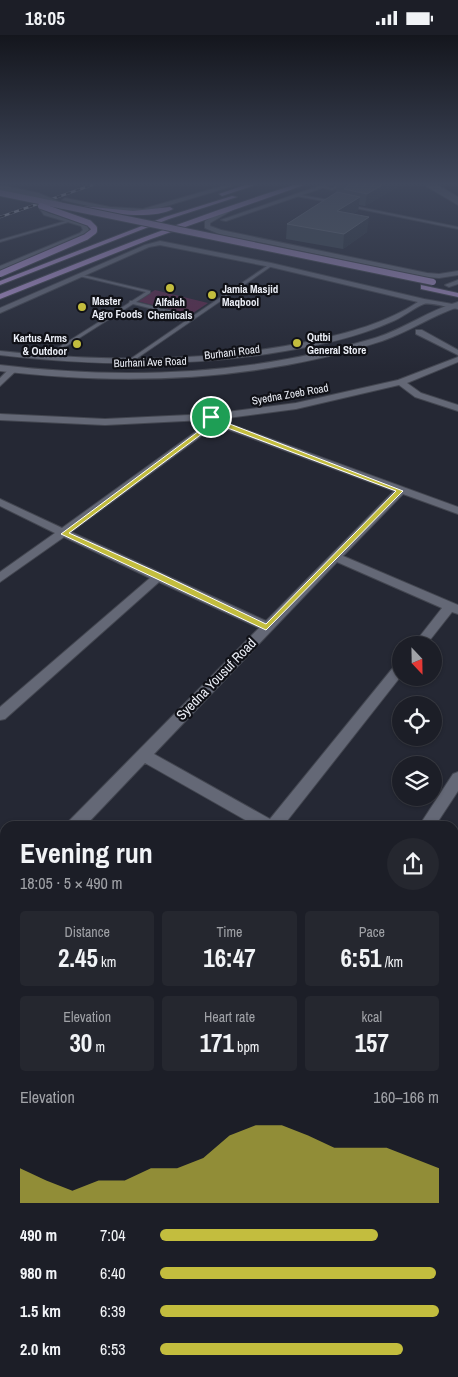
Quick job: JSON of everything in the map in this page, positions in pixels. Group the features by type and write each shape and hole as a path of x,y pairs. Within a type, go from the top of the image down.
{"highway":[{"path":"0,274 61,248"},
{"path":"0,283 91,248"},
{"path":"0,297 120,248"}],"main road":[{"path":"233,248 456,292"},
{"path":"268,248 449,285 456,292"}],"street":[{"path":"0,268 49,248"},
{"path":"0,311 143,248"},
{"path":"183,248 271,265 424,301 456,305"},
{"path":"202,248 420,293 456,292"},
{"path":"300,248 439,276 457,274"},
{"path":"325,248 457,274"},
{"path":"449,285 458,282"},
{"name":"Burhani Road","path":"0,363 87,370 136,371 195,368 254,361 315,349 372,334 413,318 456,292"},
{"path":"0,353 44,358 128,362 221,358 310,344 381,324 410,311 424,301"},
{"name":"Burhani Ave Road","path":"13,370 83,375 136,375 255,366 322,354 380,339 409,328 456,305"},
{"path":"419,332 458,353"},
{"name":"Syedna Zoeb Road","path":"0,417 105,422 211,417 296,406 401,382 458,359"},
{"path":"0,368 13,370"},
{"path":"0,383 13,370"},
{"path":"401,382 418,395 458,408"},
{"path":"0,579 201,432 211,417 227,426 458,511"},
{"name":"Syedna Yousuf Road","path":"80,821 400,491"},
{"path":"0,502 64,534 159,576 266,627"},
{"path":"335,557 454,608 428,636"},
{"path":"0,715 159,576"},
{"path":"278,821 392,678"},
{"path":"143,755 253,821"},
{"path":"430,821 458,778"}],"lane":[{"path":"128,362 271,265"},
{"path":"44,358 149,292 80,275"},
{"path":"131,302 192,317"}],"shaded area":[{"path":"155,290 208,303 190,315 137,301"}],"place":[{"name":"Alfalah Chemicals","path":"170,288"},
{"name":"Jamia Masjid Maqbool","path":"212,295"},
{"name":"Master Agro Foods","path":"82,307"},
{"name":"Qutbi General Store","path":"297,343"},
{"name":"Kartus Arms & Outdoor","path":"77,344"}],"route":[{"path":"211,417 227,426 400,491 266,627 159,576 64,534 201,432 211,417"}]}
